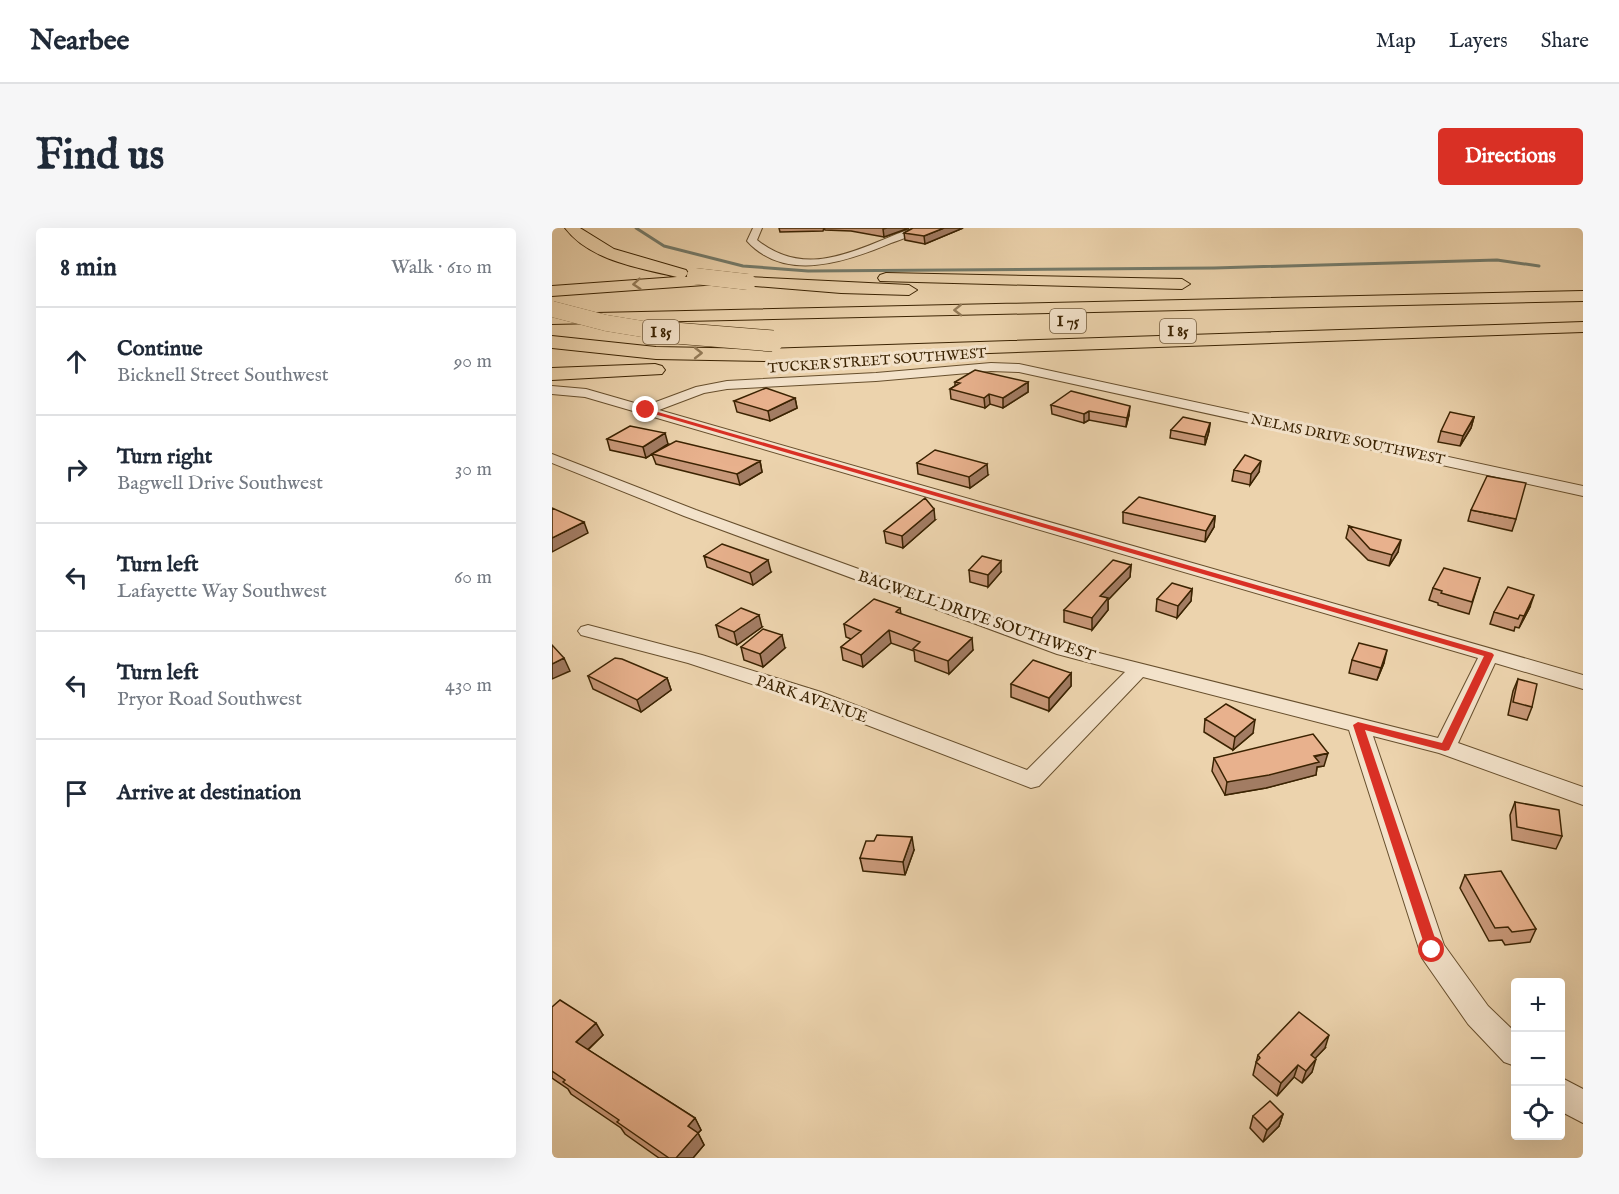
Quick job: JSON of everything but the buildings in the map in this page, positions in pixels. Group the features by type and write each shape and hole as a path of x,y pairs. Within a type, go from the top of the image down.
{"highway":[{"name":"I 85","path":"572,228 585,239 615,254 688,274 801,291 893,296 1496,292 1541,297"},
{"path":"552,291 677,280 773,277 1199,285 888,290 742,283"},
{"path":"1463,285 1564,280"},
{"path":"1304,286 1583,285"},
{"name":"I 75","path":"552,319 1583,296"},
{"name":"I 85","path":"552,308 599,321 664,332 773,341 988,339 1583,317"},
{"path":"552,308 931,310"},
{"name":"I 75","path":"552,332 1583,310"},
{"path":"552,342 662,352 776,353 1583,329"},
{"path":"552,373 618,372 1155,343"}],"street":[{"path":"758,228 752,241 757,247 783,260 804,262 847,257 920,228"},
{"name":"TUCKER STREET SOUTHWEST","path":"646,410 701,390 727,385 876,377 991,367 1019,368 1112,388"},
{"name":"NELMS DRIVE SOUTHWEST","path":"1112,388 1583,491"},
{"path":"552,390 586,393 1583,682"},
{"name":"BAGWELL DRIVE SOUTHWEST","path":"552,458 690,513 1064,650 1445,747 1583,796"},
{"name":"PARK AVENUE","path":"588,631 695,659 814,697 1030,780 1138,669"},
{"path":"1445,747 1489,655"},
{"path":"1358,725 1432,950 1478,1015 1511,1048"},
{"path":"1565,1095 1583,1108"}],"waterway":[{"path":"636,228 664,246 743,266 808,271 1214,268 1497,260 1539,266"}],"route":[{"path":"646,410 1489,655 1445,747 1358,725 1432,950"}]}
